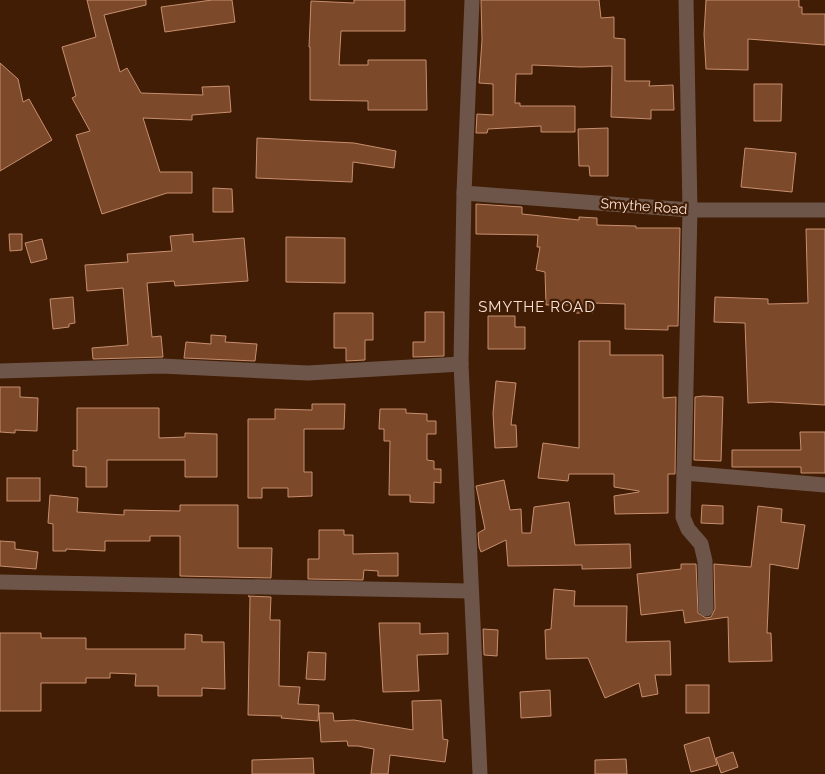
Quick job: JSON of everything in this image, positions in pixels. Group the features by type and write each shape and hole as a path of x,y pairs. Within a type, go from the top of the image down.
{"street":[{"path":"472,0 464,193 460,364 480,774"},
{"path":"686,0 690,210 683,517 688,529 702,544 705,561 706,609"},
{"name":"Smythe Road","path":"464,193 690,210 825,210"},
{"path":"0,371 161,366 308,374 460,364"},
{"path":"684,473 825,484"},
{"path":"0,582 470,591"}],"building":[{"path":"87,0 146,0 146,5 104,15 120,72 127,68 141,93 203,95 202,87 229,86 231,112 192,115 192,120 143,118 160,172 192,172 192,193 167,193 102,214 76,135 90,131 72,98 76,96 62,47 96,37"},
{"path":"212,0 232,0 235,22 165,32 161,7"},
{"path":"354,0 405,0 405,31 341,31 339,65 368,65 368,60 426,60 427,110 368,110 368,101 310,100 309,47 311,1 354,3"},
{"path":"481,0 599,0 601,18 614,17 614,38 625,39 625,81 650,81 649,86 673,85 674,110 651,110 651,119 611,117 612,66 532,65 532,74 516,74 515,103 520,103 520,106 575,106 575,132 541,132 541,126 488,129 487,133 476,133 477,114 493,115 493,84 479,83 482,40"},
{"path":"706,0 799,0 802,14 825,14 825,45 748,39 748,70 706,69 704,34"},
{"path":"0,63 18,79 23,102 29,99 52,140 0,171"},
{"path":"754,84 782,84 781,121 754,121"},
{"path":"608,128 608,176 590,176 589,166 579,166 578,129"},
{"path":"257,138 354,143 396,151 394,168 353,162 352,182 256,178"},
{"path":"745,148 796,153 792,192 741,187"},
{"path":"213,188 232,189 233,212 213,212"},
{"path":"476,204 522,207 522,214 579,220 579,217 597,218 597,225 636,226 636,228 680,228 678,326 668,326 668,330 625,329 625,304 592,303 593,313 573,313 573,305 546,305 545,272 536,270 540,247 537,247 538,235 476,234"},
{"path":"806,229 825,229 825,405 771,402 748,403 745,323 714,322 715,297 768,299 768,304 808,303"},
{"path":"9,234 22,234 22,250 10,251"},
{"path":"193,234 193,242 244,238 248,281 175,286 174,281 147,283 152,337 161,336 163,357 93,359 92,348 128,345 123,288 87,291 85,265 128,262 127,254 172,251 170,236"},
{"path":"286,237 345,238 345,283 286,282"},
{"path":"42,239 47,259 31,263 25,243"},
{"path":"73,297 75,323 69,324 69,327 53,329 50,299"},
{"path":"425,312 444,312 444,356 413,357 413,342 425,342"},
{"path":"334,313 373,313 373,340 365,340 365,360 346,361 346,348 334,348"},
{"path":"488,316 515,316 515,327 525,327 525,349 488,349"},
{"path":"211,335 226,336 225,342 257,344 255,361 184,358 186,342 211,344"},
{"path":"579,341 610,341 610,355 663,355 663,398 676,397 675,474 668,474 668,513 615,514 614,496 639,491 614,487 614,474 569,474 568,481 538,478 543,443 579,448"},
{"path":"496,381 516,383 511,425 516,425 517,447 495,448 493,413"},
{"path":"0,387 20,387 20,397 38,398 37,431 15,430 15,433 0,432"},
{"path":"695,397 723,397 721,461 694,460"},
{"path":"312,404 345,404 344,429 304,429 304,472 312,472 312,496 288,497 288,488 262,488 262,498 248,498 248,419 275,419 275,409 312,410"},
{"path":"77,408 159,408 159,438 185,437 185,433 217,434 217,477 185,477 185,460 107,460 107,487 86,487 86,467 73,466 73,450 77,451"},
{"path":"380,409 406,409 406,413 427,414 427,421 436,421 436,434 427,434 427,460 434,461 434,469 441,469 441,483 434,482 434,503 410,502 410,495 389,495 390,441 384,441 384,429 379,429"},
{"path":"800,432 825,432 825,473 801,473 801,467 732,467 732,450 801,450"},
{"path":"7,478 40,478 40,501 7,501"},
{"path":"504,480 510,510 521,509 522,533 531,533 534,507 569,502 575,545 630,544 631,568 582,569 582,565 508,566 506,540 481,552 478,533 485,529 476,486"},
{"path":"50,495 78,498 77,512 124,515 124,510 180,511 180,505 238,505 238,548 272,548 271,578 180,576 180,536 150,536 150,541 105,541 105,551 66,549 66,551 53,551 53,524 48,523"},
{"path":"702,505 723,506 723,524 701,523"},
{"path":"758,506 782,509 781,522 805,525 798,569 770,564 767,633 771,633 772,661 729,662 728,617 685,623 683,610 641,615 637,574 681,569 681,564 696,564 698,613 706,618 711,617 715,609 714,564 751,567"},
{"path":"319,530 344,530 344,535 353,535 353,554 398,553 398,576 378,576 378,571 364,570 363,580 308,579 308,559 319,559"},
{"path":"0,541 15,542 15,549 38,552 36,569 0,566"},
{"path":"554,589 575,591 574,606 627,606 626,642 670,641 671,675 655,675 658,694 642,697 639,683 605,698 588,658 546,659 545,630 551,629"},
{"path":"248,596 271,597 270,620 280,620 279,686 300,687 298,704 319,705 318,721 281,718 282,716 248,715 250,597"},
{"path":"379,623 420,623 420,634 448,633 448,654 417,655 419,691 383,692"},
{"path":"483,629 498,630 497,656 484,655"},
{"path":"0,633 41,633 41,638 86,638 86,649 185,649 185,634 202,635 202,642 224,642 225,689 202,688 202,696 158,696 158,686 135,686 136,674 110,673 110,678 86,678 86,683 41,683 41,711 0,711"},
{"path":"308,652 326,653 325,680 306,679"},
{"path":"686,685 709,685 709,713 686,713"},
{"path":"550,690 551,716 521,718 520,692"},
{"path":"441,700 443,739 448,740 445,762 390,755 388,774 371,774 374,749 348,746 347,741 321,742 319,713 333,713 334,721 354,720 413,730 412,701"},
{"path":"709,737 717,765 691,772 684,745"},
{"path":"733,752 738,767 721,773 716,758"},
{"path":"313,758 314,774 252,774 252,760"},
{"path":"626,759 627,774 595,774 595,760"}],"district":[{"name":"SMYTHE ROAD","path":"537,307"}]}
